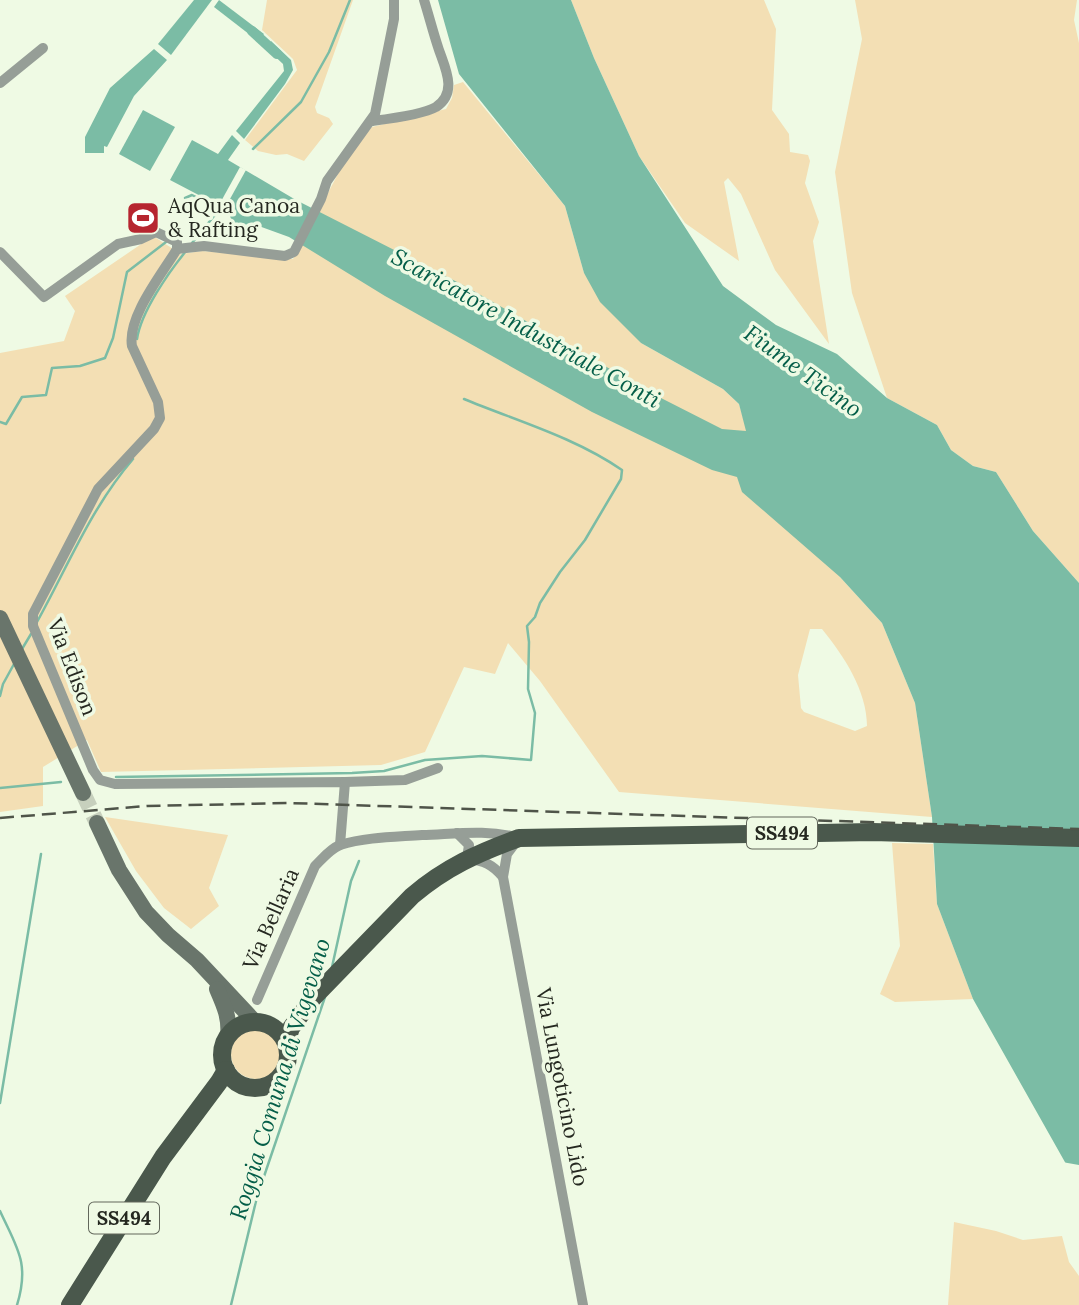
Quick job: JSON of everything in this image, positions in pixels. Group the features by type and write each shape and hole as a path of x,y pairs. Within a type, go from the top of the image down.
{"main road":[{"path":"0,618 83,793"},
{"path":"97,823 120,870 146,912 260,1023 281,1034 286,1043"},
{"name":"SS494","path":"182,1133 222,1095 235,1087 263,1087 279,1078 287,1063 286,1043 291,1028 312,999 412,896 426,884 472,856 519,838 912,832 1079,838"},
{"path":"209,974 227,1011 228,1036 222,1053 226,1070 230,1077 245,1086"},
{"name":"SS494","path":"228,1036 240,1026 283,1019 312,999"},
{"name":"SS494","path":"70,1305 163,1157 226,1070"}],"street":[{"path":"0,252 44,297 123,242 141,239 156,232 185,248 285,256 294,251 327,181 372,121 383,81 395,11 394,0"},
{"path":"372,121 430,109 445,96 448,72 424,0"},
{"path":"0,83 43,48"},
{"name":"Via Edison","path":"185,248 133,322 132,346 158,402 160,418 154,429 98,489 33,614 34,629 93,770 100,780 115,784 405,780 438,768"},
{"path":"345,782 340,845 384,837 471,832 503,834 519,838 507,854 503,877"},
{"path":"471,832 480,848 472,856"},
{"path":"457,833 469,845 472,856"},
{"name":"Via Bellaria","path":"257,1000 315,866 340,845"},
{"path":"472,856 494,866 503,877"},
{"name":"Via Lungoticino Lido","path":"503,877 583,1305"}],"shaded area":[{"path":"267,0 353,0 315,107 317,113 329,118 333,124 304,161 287,154 276,155 258,151 245,140 297,70 293,59 262,30"},
{"path":"571,0 764,0 776,29 772,110 789,134 790,152 808,155 810,161 805,183 819,222 813,241 829,344 775,270 741,194 728,178 724,182 739,261 685,223 639,156"},
{"path":"855,0 1077,0 1074,20 1079,43 1079,583 1033,531 996,472 973,466 951,450 937,425 887,398 852,293 835,172 862,39"},
{"path":"463,82 565,206 584,273 641,343 723,389 739,404 747,431 840,577 882,623 915,703 932,817 619,792 540,681 508,643 495,674 464,667 425,752 381,765 101,772 87,740 43,767 43,806 0,812 0,353 64,341 75,311 65,296 153,236 181,254 202,251 293,259 348,155 372,127 446,109 452,98 454,85","holes":["810,629 822,629 846,662 859,687 867,726 855,731 804,712 801,708 798,675"]},
{"path":"105,817 228,835 209,888 219,906 191,929 164,908 136,871"},
{"path":"892,843 933,844 937,904 973,999 895,1002 880,994 900,946"},
{"path":"256,1029 273,1037 281,1054 273,1071 256,1079 239,1071 231,1054 239,1037"},
{"path":"954,1222 1023,1240 1062,1236 1069,1262 1079,1276 1079,1305 948,1305"}],"water":[{"path":"194,0 212,0 171,55 158,44"},
{"path":"219,0 264,34 258,41 214,7"},
{"path":"438,0 571,0 639,156 723,286 776,325 837,354 887,398 937,425 951,450 973,466 996,472 1033,531 1079,583 1079,1187 973,999 937,904 932,817 915,703 882,623 840,577 742,492 737,477 712,470 592,412 385,296 289,237 256,225 235,230 230,216 233,213 170,180 192,140 218,154 232,135 240,143 228,160 296,200 463,285 661,398 722,429 746,431 739,404 723,389 641,343 600,302 584,273 565,206 459,74"},
{"path":"271,41 291,60 293,70 244,139 236,131 284,71 283,64 266,48"},
{"path":"154,49 167,60 134,96 107,147 104,146 104,153 85,153 85,137 110,88"},
{"path":"143,110 175,127 150,171 119,154"}],"pier":[{"path":"240,167 246,170 225,208 219,205"},
{"path":"1062,1162 1079,1165 1079,1190 1076,1189"}],"waterway":[{"path":"253,149 301,102 329,52 350,0"},
{"path":"252,31 277,54"},
{"path":"185,198 192,195 220,209"},
{"name":"Roggia Comuna di Vigevano","path":"192,243 223,205"},
{"path":"0,422 6,424 22,397 46,395 52,368 80,366 105,358 113,338 127,272 166,242"},
{"name":"Roggia Comuna di Vigevano","path":"137,339 150,305 186,251"},
{"name":"Roggia Comuna di Vigevano","path":"116,777 352,773 384,771 425,760 482,756 531,760 535,713 528,689 527,626 535,617 540,603 560,572 585,540 621,479 622,470 565,439 464,399"},
{"name":"Roggia Comuna di Vigevano","path":"37,622 92,517 133,459"},
{"name":"Roggia Comuna di Vigevano","path":"22,649 31,634"},
{"name":"Roggia Comuna di Vigevano","path":"0,696 14,664"},
{"name":"Roggia Comuna di Vigevano","path":"0,788 61,782"},
{"path":"0,1103 41,854"},
{"name":"Roggia Comuna di Vigevano","path":"332,967 351,881 359,861"},
{"name":"Roggia Comuna di Vigevano","path":"231,1305 257,1197 325,997"},
{"path":"0,1211 20,1256 22,1267 17,1305"}],"tunnel":[{"path":"83,793 97,823"}],"railway":[{"path":"0,818 147,806 289,803 1079,829"}],"place":[{"name":"AqQua Canoa & Rafting","path":"143,218"}],"water label":[{"name":"Scaricatore Industriale Conti","path":"526,328"},
{"name":"Fiume Ticino","path":"803,371"}]}
